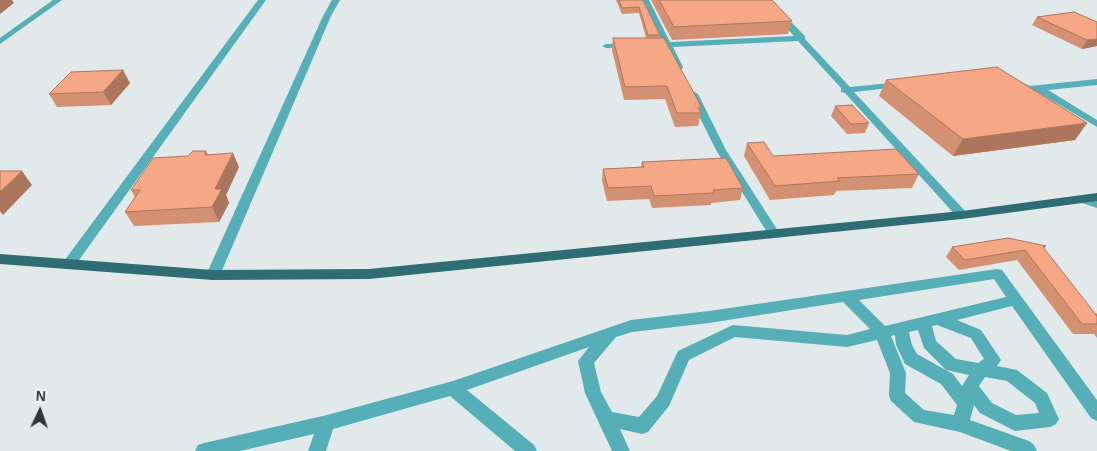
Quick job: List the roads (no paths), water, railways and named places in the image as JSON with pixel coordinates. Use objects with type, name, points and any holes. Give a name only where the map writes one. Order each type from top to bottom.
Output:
[{"type":"main road","points":[[0,259],[213,275],[369,274],[962,215],[1097,197]]},
{"type":"street","points":[[0,42],[58,0]]},
{"type":"street","points":[[70,264],[262,0]]},
{"type":"street","points":[[213,275],[323,25],[336,0]]},
{"type":"street","points":[[646,0],[721,150],[774,234]]},
{"type":"street","points":[[765,0],[802,38],[845,90],[962,215]]},
{"type":"street","points":[[606,46],[668,45],[802,38]]},
{"type":"street","points":[[1012,82],[1029,90],[1097,82]]},
{"type":"street","points":[[845,90],[907,83]]},
{"type":"street","points":[[1038,88],[1097,124]]},
{"type":"street","points":[[1083,199],[1097,204]]},
{"type":"street","points":[[213,450],[327,424],[453,388],[631,326],[997,274],[1097,413]]},
{"type":"street","points":[[846,296],[882,332],[898,373],[897,396],[920,417],[960,424],[1023,447],[1028,451]]},
{"type":"street","points":[[607,419],[642,426],[663,400],[683,356],[733,331],[847,341],[1016,300]]},
{"type":"street","points":[[931,321],[929,344],[952,365],[981,370],[1011,375],[1040,398],[1050,420],[1015,423],[986,408],[970,387],[981,370],[992,360],[976,334],[931,321]]},
{"type":"street","points":[[901,328],[904,345],[911,360],[947,379],[966,403],[960,424]]},
{"type":"street","points":[[611,333],[586,361],[593,394],[607,419],[621,451]]},
{"type":"street","points":[[453,388],[528,451]]},
{"type":"street","points":[[317,451],[327,424]]}]
